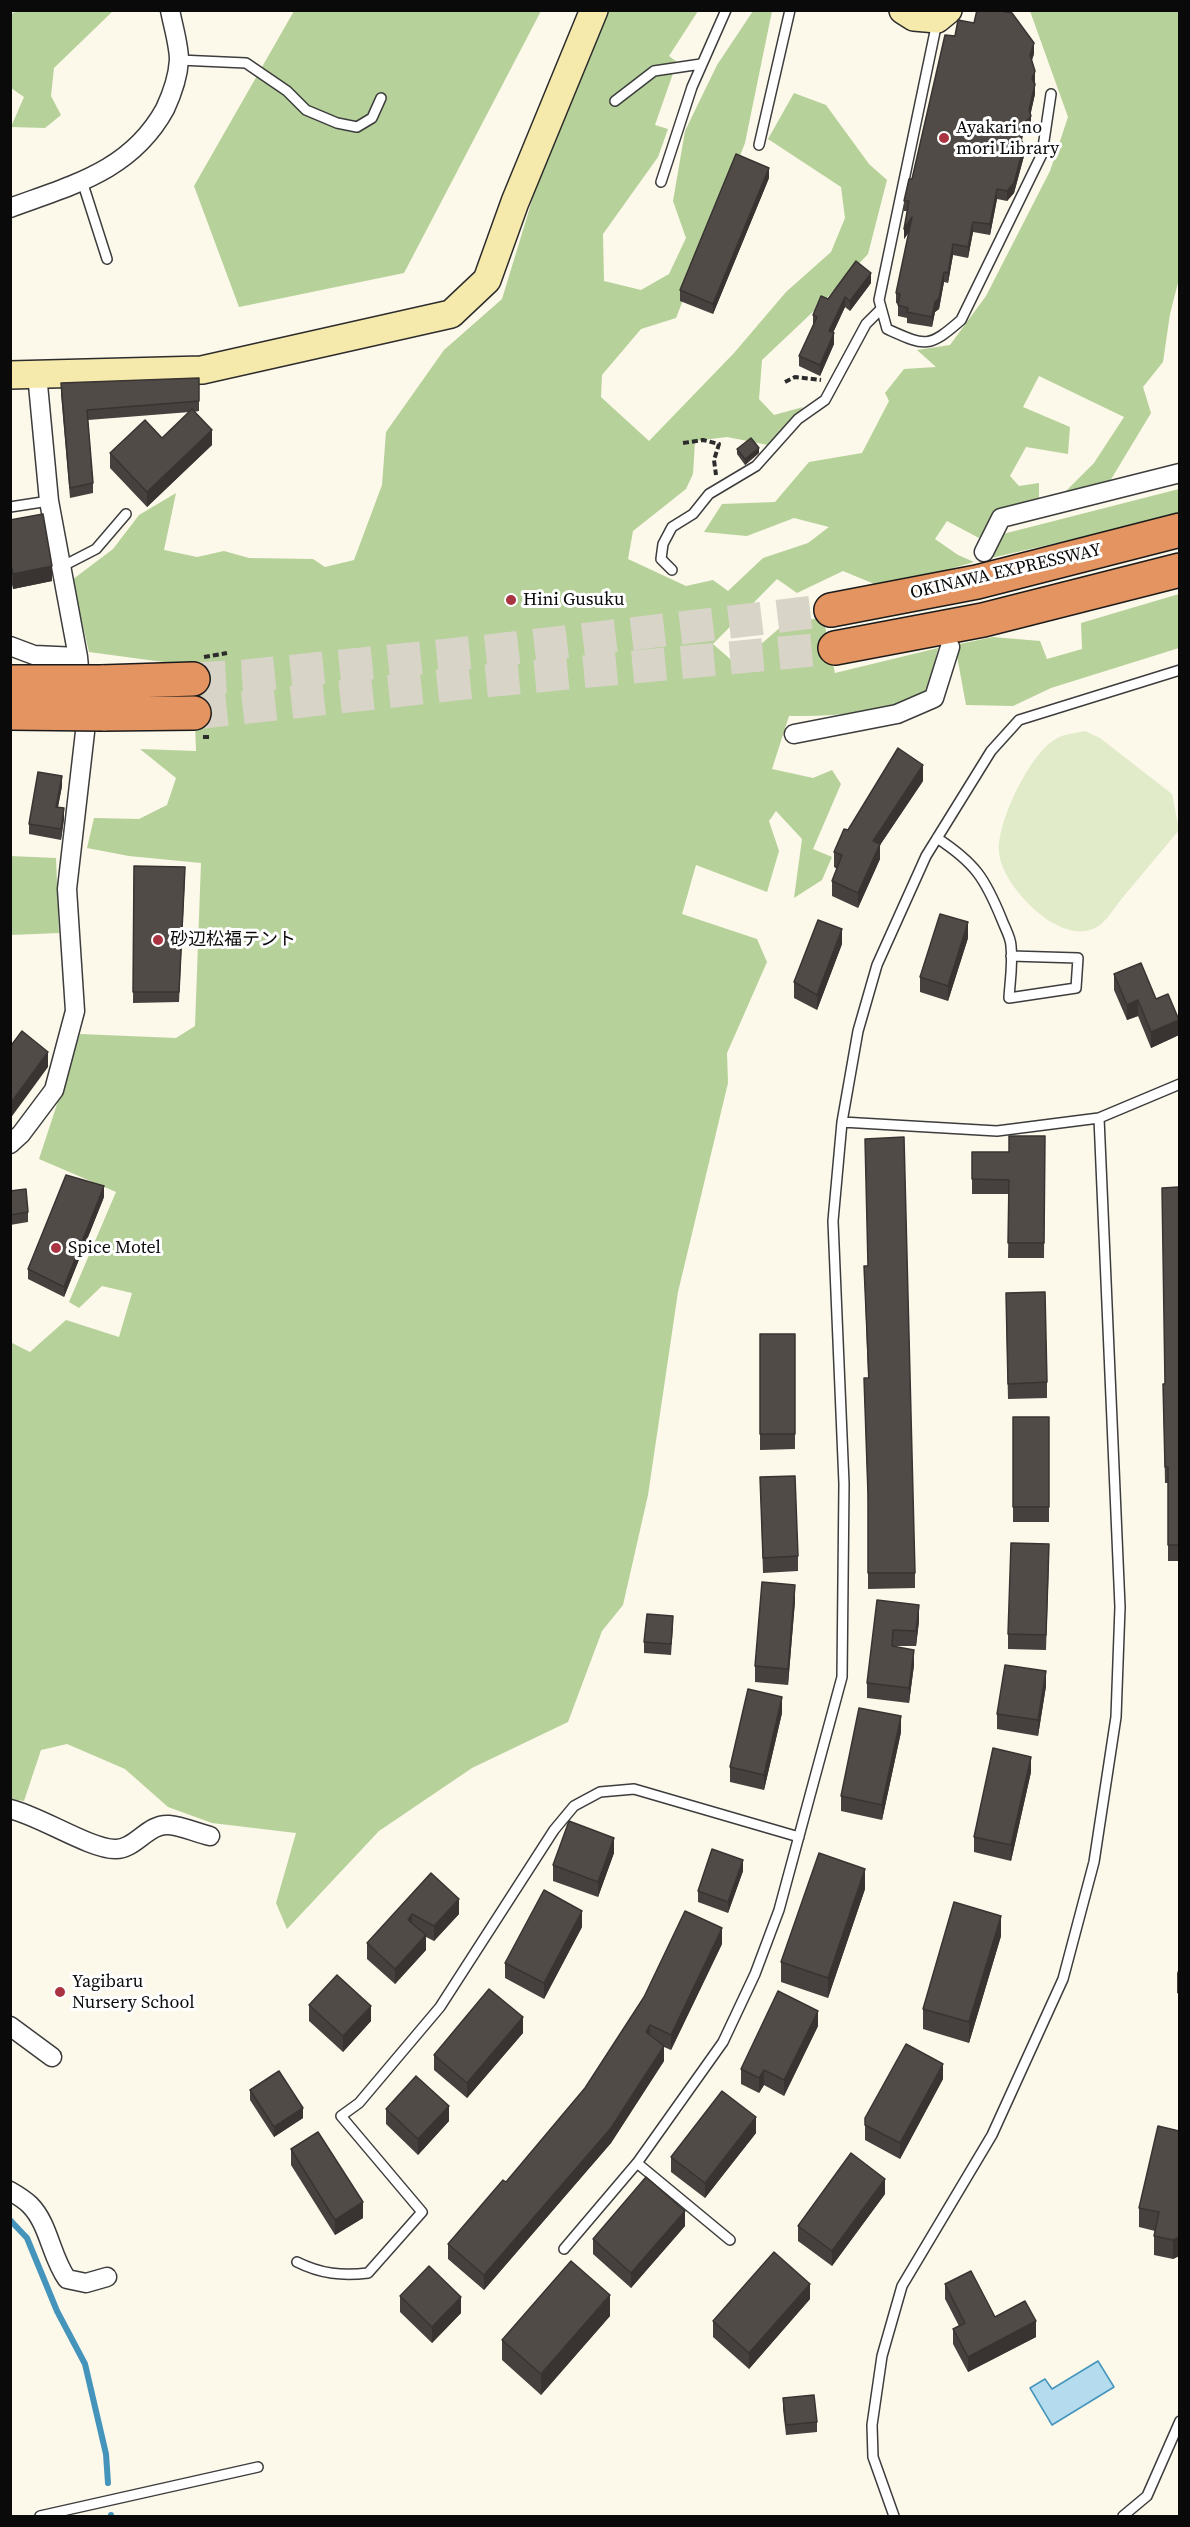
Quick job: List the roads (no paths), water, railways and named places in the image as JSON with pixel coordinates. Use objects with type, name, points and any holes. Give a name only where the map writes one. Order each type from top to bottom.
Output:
[{"type":"highway","name":"OKINAWA EXPRESSWAY","points":[[831,610],[977,582],[1179,530]]},
{"type":"highway","points":[[835,648],[983,620],[1179,570]]},
{"type":"highway","points":[[10,682],[193,679]]},
{"type":"highway","points":[[10,713],[194,713]]},
{"type":"street","points":[[10,208],[82,181],[125,158],[155,127],[173,94],[179,60],[170,10]]},
{"type":"street","points":[[10,375],[202,370],[451,314],[488,280],[515,201],[594,10]]},
{"type":"street","points":[[903,10],[914,17],[947,13]]},
{"type":"street","points":[[10,1144],[21,1134],[54,1090],[75,1011],[67,889],[85,732],[78,657],[49,501],[37,374]]},
{"type":"street","points":[[984,552],[1001,518],[1179,473]]},
{"type":"street","points":[[10,646],[34,655],[78,657]]},
{"type":"street","points":[[794,734],[897,714],[934,698],[950,647]]},
{"type":"street","points":[[10,1809],[30,1814],[98,1846],[116,1850],[132,1844],[151,1830],[168,1825],[210,1836]]},
{"type":"street","points":[[10,2026],[52,2057]]},
{"type":"street","points":[[10,2191],[31,2206],[57,2264],[67,2279],[86,2283],[107,2277]]},
{"type":"lane","points":[[661,182],[701,64],[726,10]]},
{"type":"lane","points":[[759,145],[790,10]]},
{"type":"lane","points":[[947,13],[879,300],[887,329],[919,344],[940,339],[962,320],[1042,154],[1051,94]]},
{"type":"lane","points":[[179,60],[246,63],[287,91],[306,111],[337,123],[357,127],[372,118],[381,98]]},
{"type":"lane","points":[[615,102],[654,71],[701,64]]},
{"type":"lane","points":[[82,181],[107,259]]},
{"type":"lane","points":[[672,570],[661,559],[663,544],[672,527],[693,514],[709,494],[756,466],[798,419],[825,400],[866,324],[881,309]]},
{"type":"lane","points":[[10,507],[49,501]]},
{"type":"lane","points":[[61,567],[96,549],[126,514]]},
{"type":"lane","points":[[564,2249],[637,2163],[723,2042],[755,1974],[779,1910],[842,1677],[844,1484],[833,1221],[842,1122],[858,1031],[877,965],[936,838],[991,751],[1019,720],[1179,670]]},
{"type":"lane","points":[[936,838],[964,856],[976,869],[992,895],[1011,944],[1009,998],[1076,988],[1078,958],[1011,956]]},
{"type":"lane","points":[[842,1122],[997,1131],[1099,1118],[1179,1084]]},
{"type":"lane","points":[[894,2517],[873,2457],[872,2425],[882,2355],[902,2286],[992,2135],[1063,1979],[1094,1862],[1116,1717],[1120,1607],[1099,1118]]},
{"type":"lane","points":[[297,2262],[312,2270],[341,2276],[368,2273],[422,2212],[341,2116],[359,2103],[441,2007],[554,1830],[574,1806],[600,1792],[634,1789],[799,1837]]},
{"type":"lane","points":[[637,2163],[730,2240]]},
{"type":"lane","points":[[1123,2517],[1147,2496],[1179,2421]]},
{"type":"lane","points":[[40,2517],[258,2467]]},
{"type":"water","points":[[1098,2361],[1114,2387],[1052,2425],[1030,2388],[1045,2379],[1052,2389]]},
{"type":"waterway","points":[[10,2220],[27,2238],[57,2311],[85,2364],[106,2454],[108,2483]]},
{"type":"tunnel","points":[[193,679],[246,676],[496,650],[831,610]]},
{"type":"tunnel","points":[[194,713],[485,681],[835,648]]},
{"type":"place","name":"Ayakari no mori Library","points":[[944,138]]},
{"type":"place","name":"Hini Gusuku","points":[[511,600]]},
{"type":"place","name":"砂辺松福テント","points":[[158,940]]},
{"type":"place","name":"Spice Motel","points":[[56,1248]]},
{"type":"place","name":"Yagibaru Nursery School","points":[[60,1992]]}]
